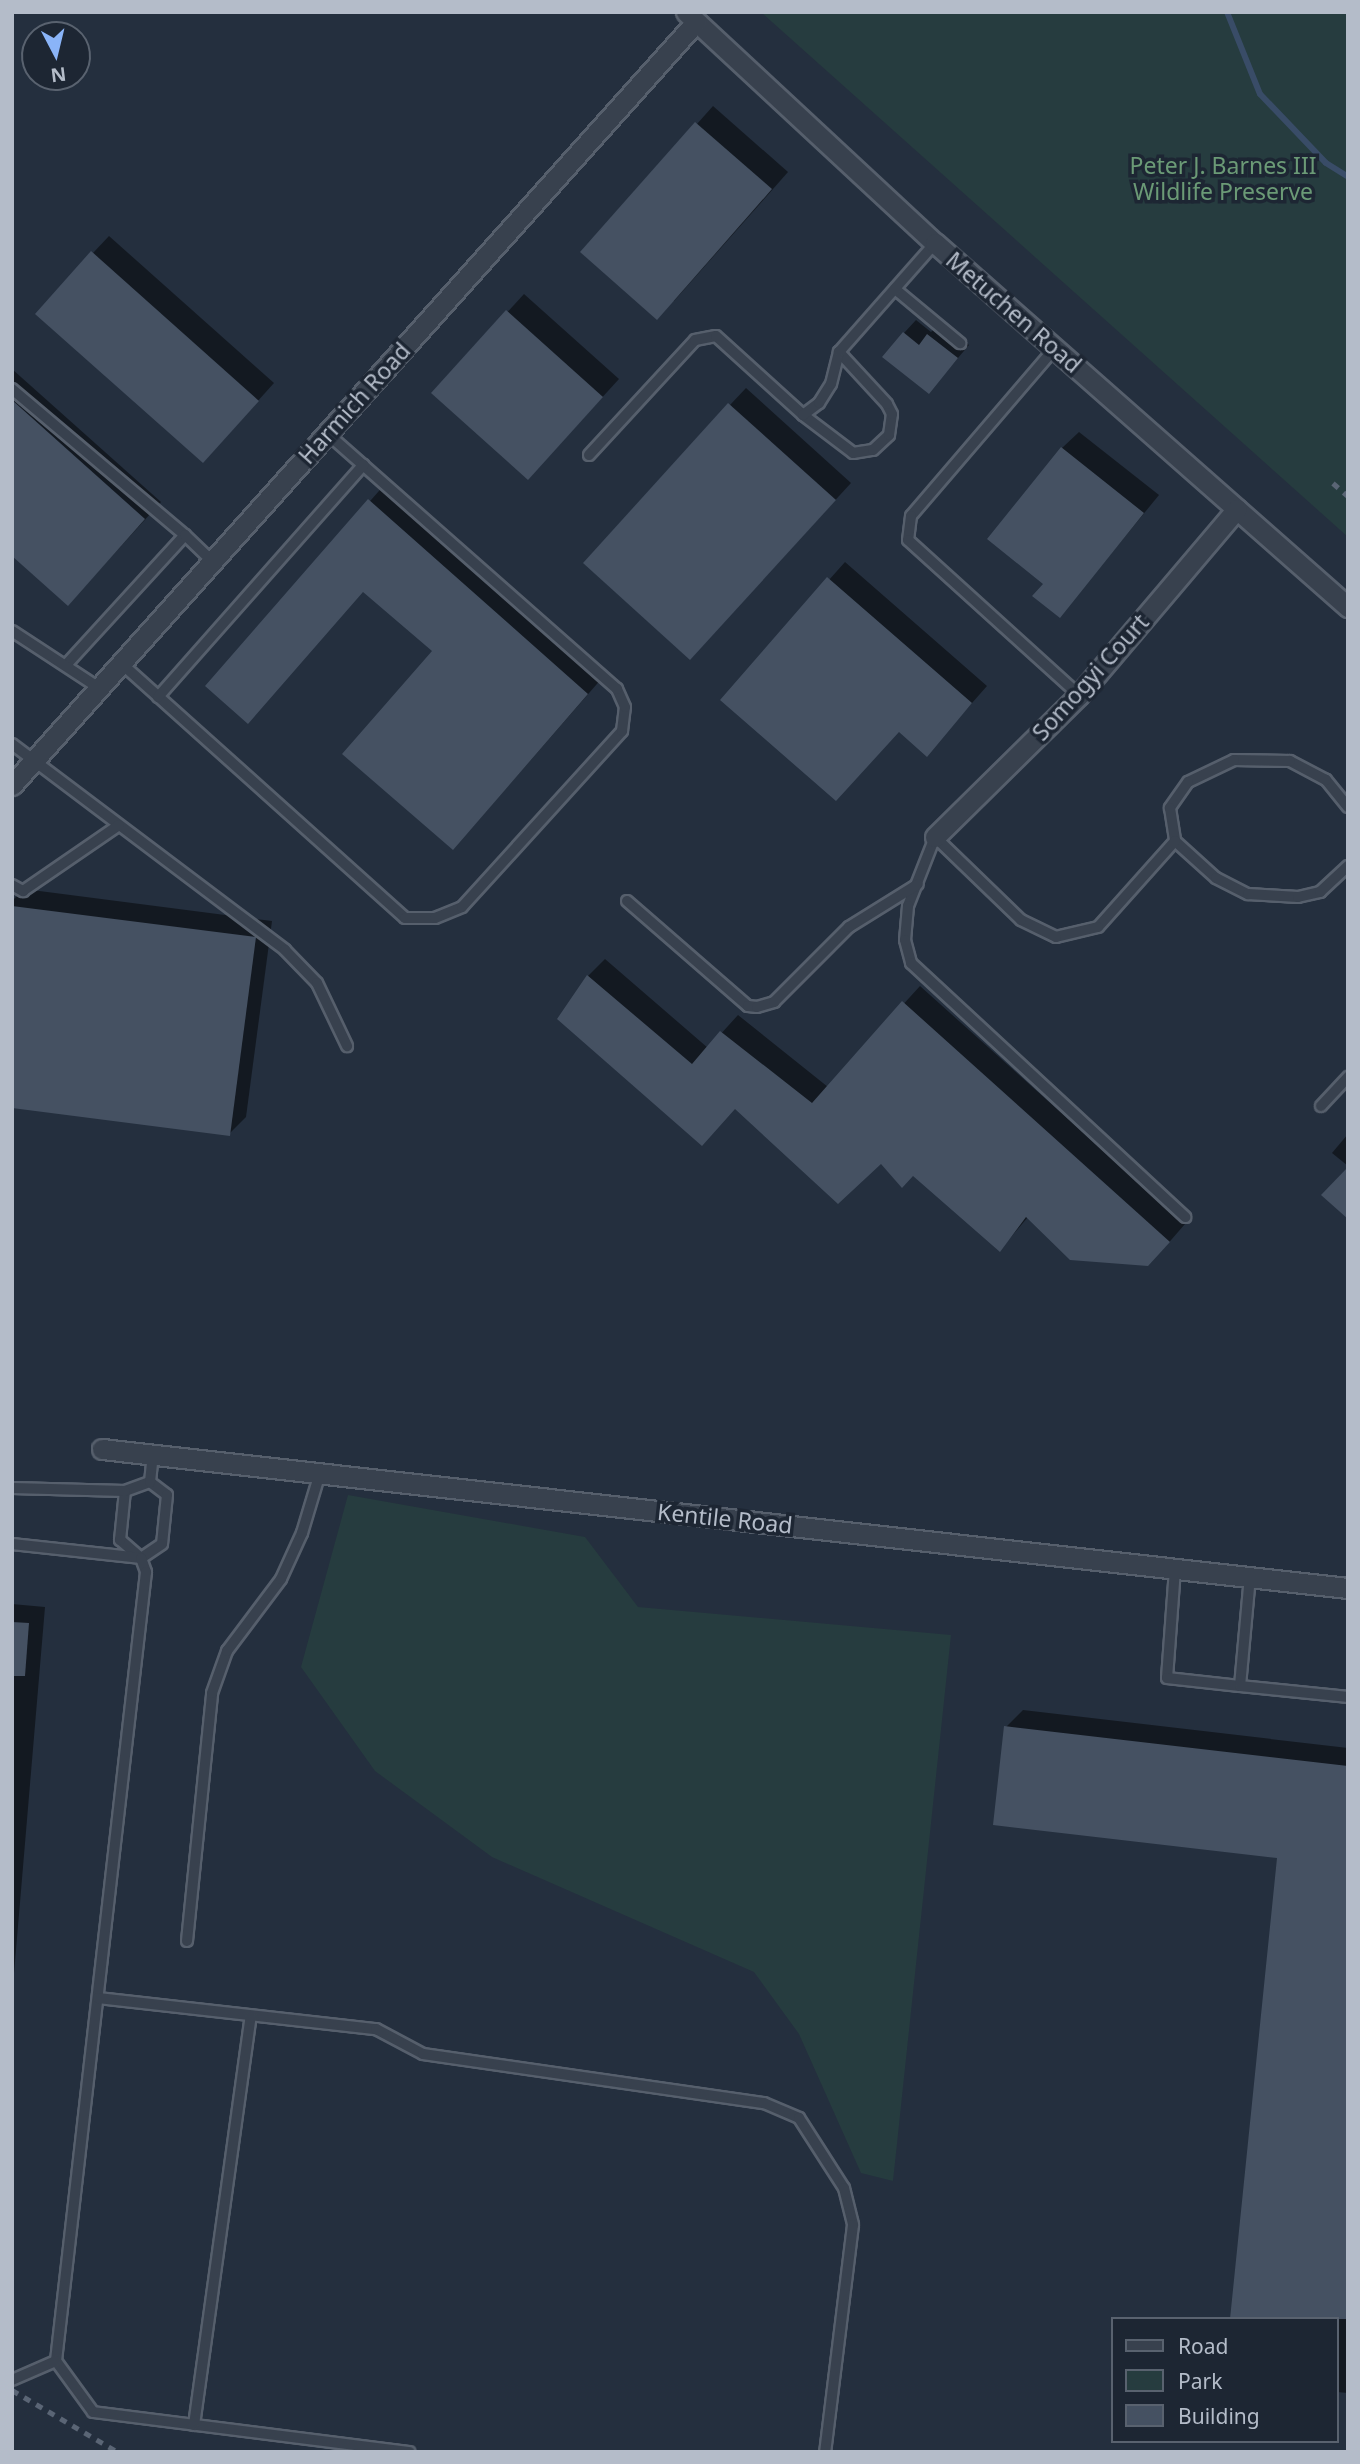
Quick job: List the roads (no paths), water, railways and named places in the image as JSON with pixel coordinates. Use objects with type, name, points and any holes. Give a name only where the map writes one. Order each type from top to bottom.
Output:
[{"type":"street","name":"Metuchen Road","points":[[695,15],[936,243],[1348,607]]},
{"type":"street","name":"Harmich Road","points":[[12,785],[695,15]]},
{"type":"street","name":"Somogyi Court","points":[[935,837],[1079,695],[1237,509]]},
{"type":"street","name":"Kentile Road","points":[[102,1448],[1348,1588]]},
{"type":"lane","points":[[803,415],[819,403],[831,384],[839,352],[936,243]]},
{"type":"lane","points":[[895,289],[960,344]]},
{"type":"lane","points":[[589,455],[695,340],[716,337],[803,415],[853,453],[873,450],[889,435],[892,414],[887,404],[839,352]]},
{"type":"lane","points":[[1055,348],[911,516],[908,540],[1079,695]]},
{"type":"lane","points":[[12,389],[185,535],[212,561]]},
{"type":"lane","points":[[122,664],[405,918],[435,918],[462,907],[622,731],[625,707],[617,689],[327,433]]},
{"type":"lane","points":[[158,697],[363,465]]},
{"type":"lane","points":[[67,664],[185,535]]},
{"type":"lane","points":[[12,631],[67,664],[99,688]]},
{"type":"lane","points":[[12,744],[285,950],[317,984],[347,1046]]},
{"type":"lane","points":[[1348,807],[1326,780],[1290,761],[1234,760],[1188,782],[1170,808],[1175,841],[1216,878],[1248,894],[1298,897],[1320,892],[1348,866]]},
{"type":"lane","points":[[12,885],[23,891],[118,825]]},
{"type":"lane","points":[[1175,841],[1098,927],[1056,937],[1021,920],[935,837],[908,906],[905,940],[911,963],[1185,1217]]},
{"type":"lane","points":[[627,901],[748,1006],[757,1007],[774,1002],[849,927],[918,883]]},
{"type":"lane","points":[[1321,1107],[1348,1077]]},
{"type":"lane","points":[[150,1482],[153,1453]]},
{"type":"lane","points":[[187,1941],[212,1693],[228,1651],[281,1579],[302,1533],[321,1472]]},
{"type":"lane","points":[[12,1488],[125,1491],[150,1482]]},
{"type":"lane","points":[[12,1544],[141,1558],[162,1544],[167,1495],[150,1482]]},
{"type":"lane","points":[[125,1491],[120,1540],[141,1558],[146,1572],[57,2361],[93,2412],[409,2452]]},
{"type":"lane","points":[[1175,1569],[1167,1678],[1348,1697]]},
{"type":"lane","points":[[1240,1686],[1250,1577]]},
{"type":"lane","points":[[98,1998],[376,2029],[423,2054],[764,2103],[799,2118],[844,2188],[853,2225],[825,2452]]},
{"type":"lane","points":[[194,2425],[251,2015]]},
{"type":"lane","points":[[12,2380],[57,2361]]},
{"type":"waterway","points":[[1227,12],[1260,94],[1326,163],[1348,177]]},
{"type":"railway","points":[[1333,483],[1348,496]]},
{"type":"railway","points":[[12,2390],[118,2452]]},
{"type":"park label","name":"Peter J. Barnes III Wildlife Preserve","points":[[1223,178]]}]
